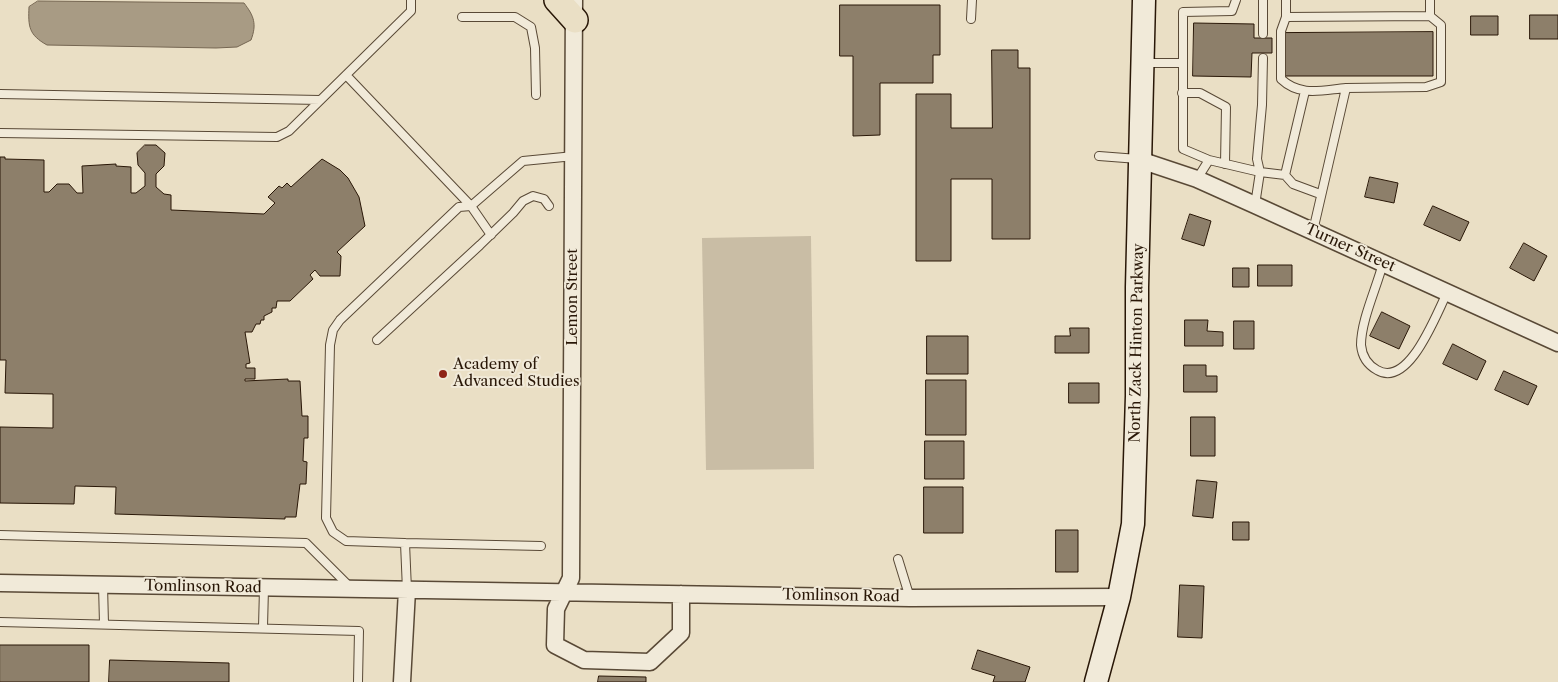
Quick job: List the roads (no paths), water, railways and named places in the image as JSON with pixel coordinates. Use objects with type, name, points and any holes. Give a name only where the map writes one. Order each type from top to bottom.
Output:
[{"type":"main road","points":[[557,0],[574,10]]},
{"type":"main road","name":"North Zack Hinton Parkway","points":[[1096,682],[1119,596],[1133,524],[1144,0]]},
{"type":"street","name":"Lemon Street","points":[[574,10],[571,578],[556,609],[555,644],[584,660],[650,662],[681,633],[681,594]]},
{"type":"street","name":"Turner Street","points":[[1140,160],[1197,180],[1255,205],[1558,343]]},
{"type":"street","name":"Tomlinson Road","points":[[0,583],[910,598],[1119,596]]},
{"type":"street","points":[[402,682],[407,590]]},
{"type":"lane","points":[[0,132],[277,137],[289,131],[411,11],[411,0]]},
{"type":"lane","points":[[971,19],[972,0]]},
{"type":"lane","points":[[1236,0],[1232,11],[1183,12],[1183,149],[1209,160],[1260,172],[1285,175],[1293,184],[1320,194]]},
{"type":"lane","points":[[1263,0],[1263,34]]},
{"type":"lane","points":[[1286,0],[1286,18],[1281,31],[1281,79],[1291,88],[1305,91],[1346,88],[1426,87],[1441,82],[1441,25],[1430,16],[1286,18]]},
{"type":"lane","points":[[1430,0],[1430,16]]},
{"type":"lane","points":[[462,17],[515,17],[531,27],[535,48],[536,95]]},
{"type":"lane","points":[[1255,205],[1260,172],[1257,159],[1263,58]]},
{"type":"lane","points":[[1144,64],[1182,63]]},
{"type":"lane","points":[[346,75],[471,206],[491,235]]},
{"type":"lane","points":[[1313,231],[1346,88]]},
{"type":"lane","points":[[1285,175],[1305,91]]},
{"type":"lane","points":[[1182,92],[1200,93],[1226,107],[1225,164]]},
{"type":"lane","points":[[0,94],[320,100]]},
{"type":"lane","points":[[541,546],[346,541],[333,532],[326,518],[329,364],[333,330],[340,320],[459,207],[471,206],[523,161],[574,156]]},
{"type":"lane","points":[[1099,156],[1140,160]]},
{"type":"lane","points":[[1197,180],[1209,160]]},
{"type":"lane","points":[[376,340],[491,235],[523,201],[533,196],[544,199],[549,206]]},
{"type":"lane","points":[[1383,263],[1371,301],[1361,346],[1367,364],[1379,372],[1392,373],[1404,367],[1413,358],[1447,293]]},
{"type":"lane","points":[[0,536],[306,543],[352,589]]},
{"type":"lane","points":[[405,543],[407,590]]},
{"type":"lane","points":[[898,559],[910,598]]},
{"type":"lane","points":[[103,585],[104,624]]},
{"type":"lane","points":[[263,627],[264,588]]},
{"type":"lane","points":[[0,622],[263,627],[359,631],[358,682]]},
{"type":"place","name":"Academy of Advanced Studies","points":[[443,374]]}]
